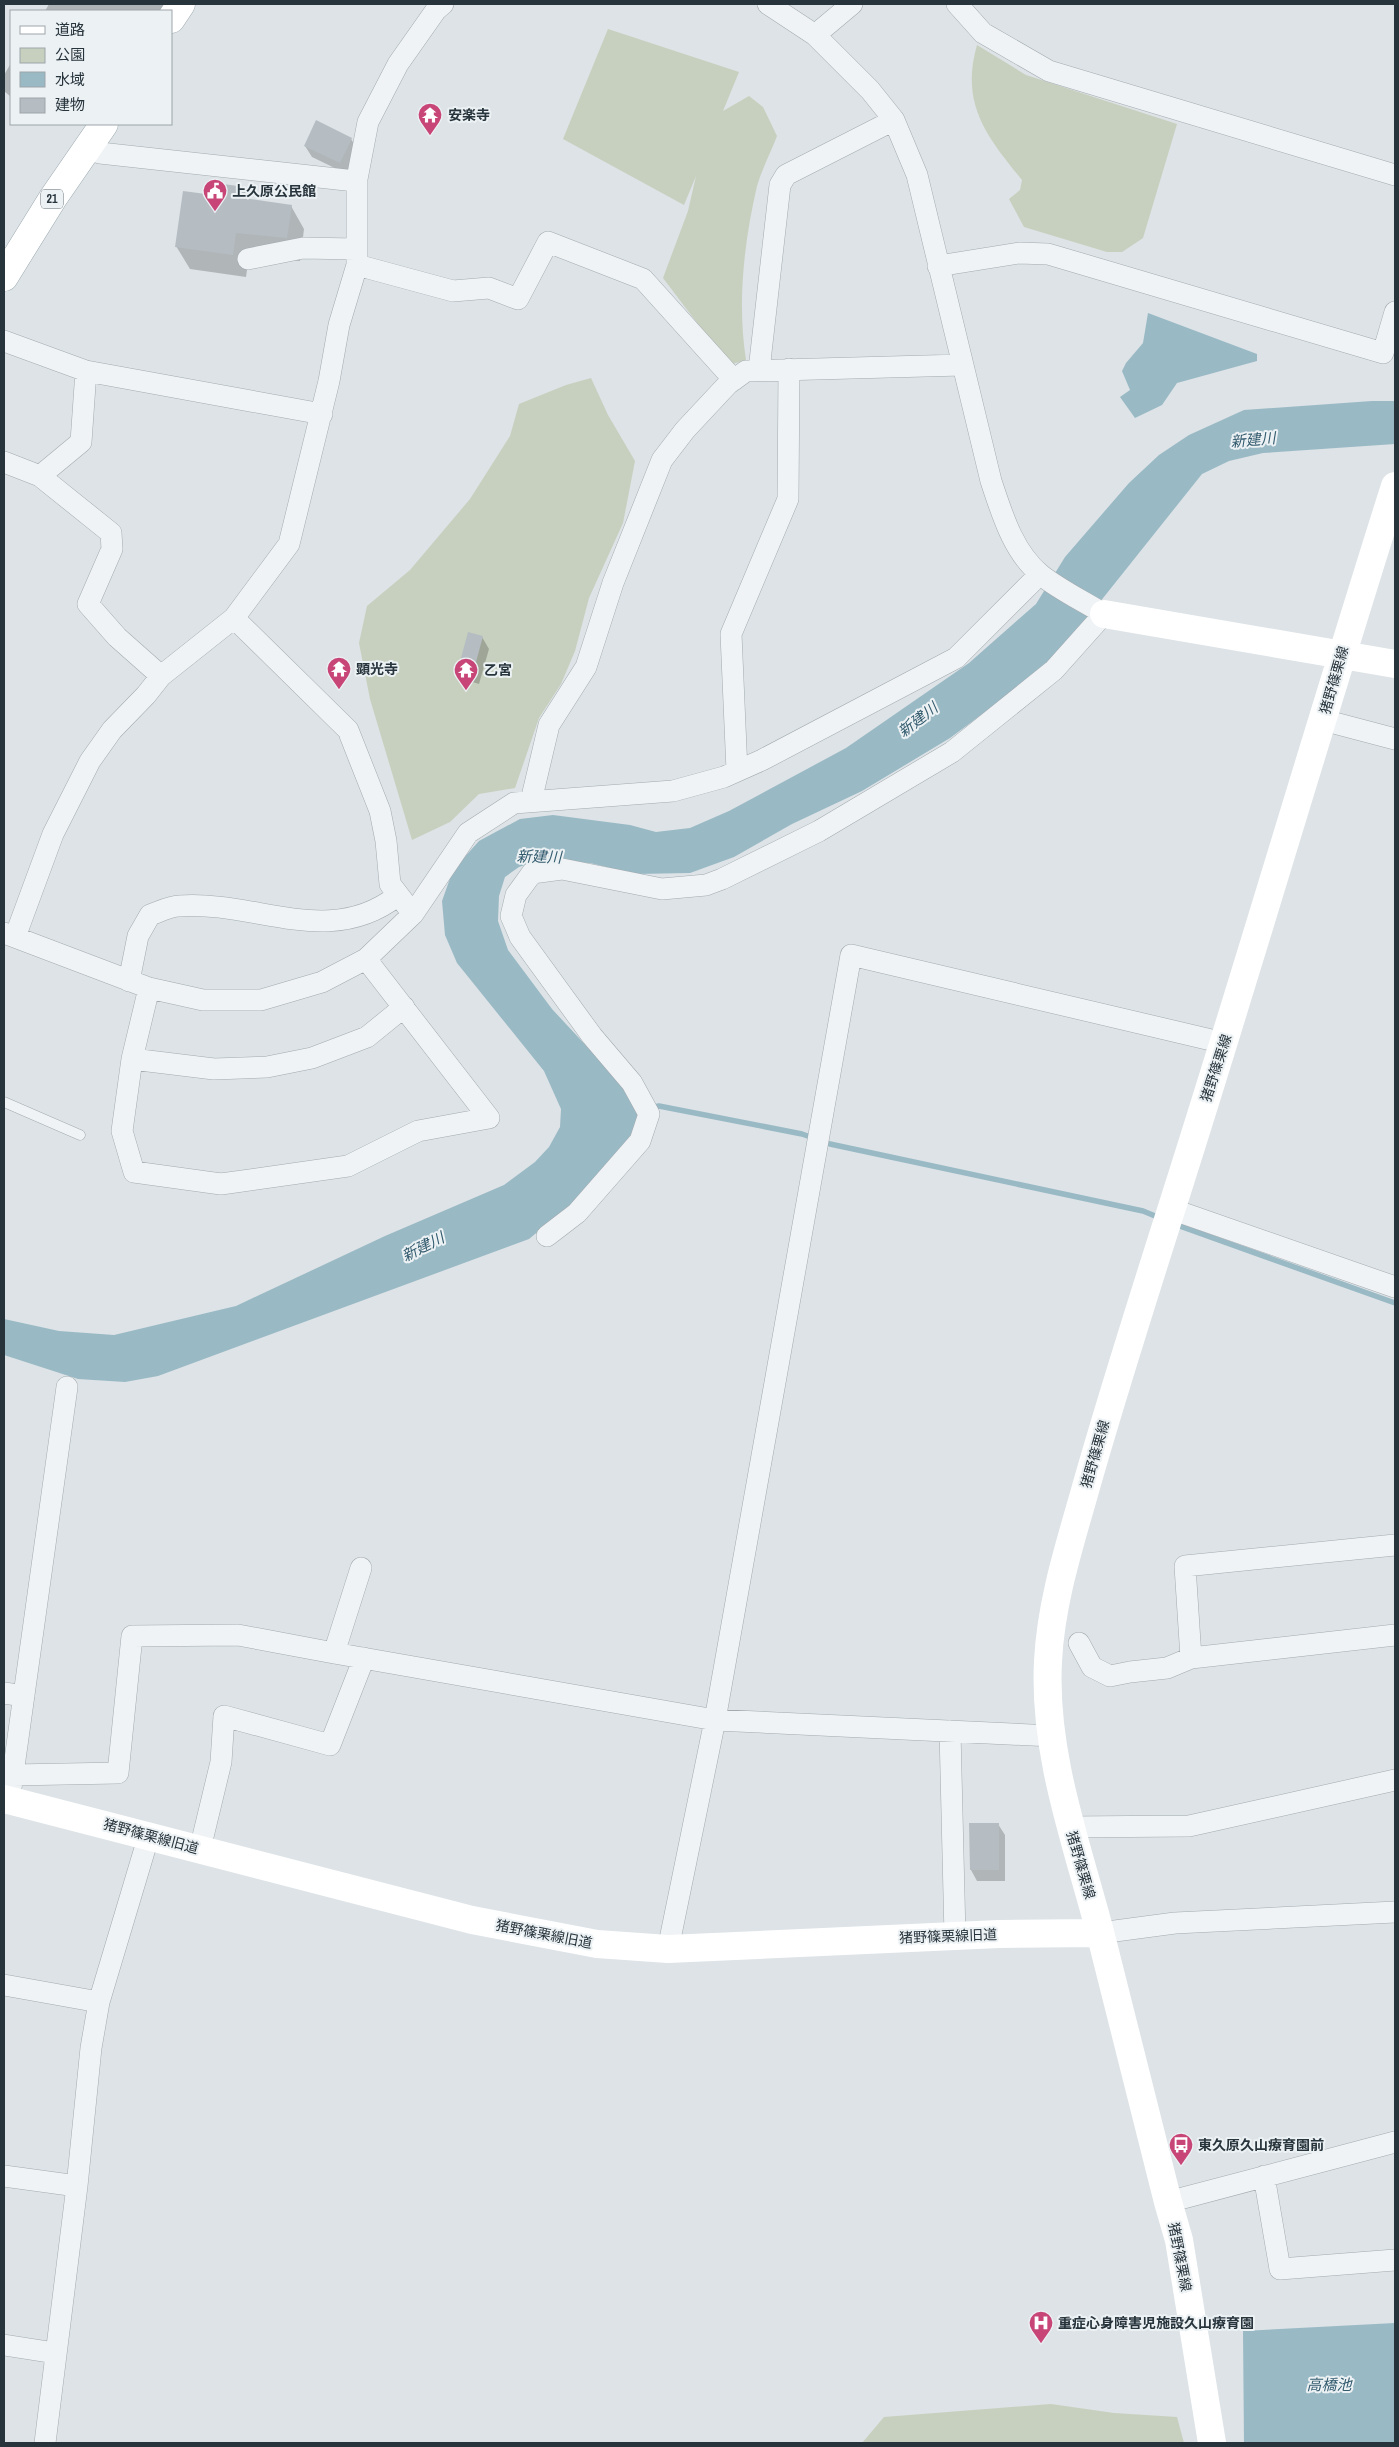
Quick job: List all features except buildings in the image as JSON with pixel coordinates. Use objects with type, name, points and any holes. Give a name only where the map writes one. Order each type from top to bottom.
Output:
[{"type":"main road","points":[[172,18],[181,4]]},
{"type":"main road","name":"21","points":[[4,277],[53,198],[103,125]]},
{"type":"main road","name":"猪野篠栗線","points":[[1212,2443],[1179,2240],[1100,1933],[1070,1827],[1052,1736],[1048,1662],[1053,1612],[1062,1569],[1114,1390],[1224,1043],[1323,720],[1341,655],[1395,486]]},
{"type":"main road","points":[[1104,614],[1395,664]]},
{"type":"main road","name":"猪野篠栗線旧道","points":[[8,1792],[149,1835],[472,1920],[597,1944],[668,1949],[955,1936],[1100,1933]]},
{"type":"street","points":[[443,4],[436,10],[398,64],[368,122],[356,178],[356,257],[339,325],[322,414],[290,544],[234,618],[160,676],[112,730],[90,761],[53,834],[9,935],[149,988],[203,1000],[262,1000],[322,982],[366,959],[413,914],[468,833],[514,803],[674,791],[737,771],[956,658],[1040,574]]},
{"type":"street","points":[[547,1236],[577,1213],[640,1141],[649,1114],[632,1083],[592,1036],[520,937],[511,916],[516,895],[532,873],[562,868],[662,889],[706,885],[722,879],[819,831],[952,752],[1054,670],[1104,614],[1040,574],[1018,547],[1003,519],[991,481],[916,175],[894,120],[870,90],[815,34],[768,4]]},
{"type":"street","points":[[815,34],[852,4]]},
{"type":"street","points":[[957,4],[983,33],[1049,71],[1395,176]]},
{"type":"street","points":[[759,370],[780,185],[786,175],[894,120]]},
{"type":"street","points":[[88,148],[100,153],[346,180],[356,178]]},
{"type":"street","points":[[248,259],[303,248],[356,257],[454,291],[489,288],[518,299],[548,242],[643,279],[734,380]]},
{"type":"street","points":[[938,266],[1019,253],[1048,254],[1383,353],[1395,312]]},
{"type":"street","points":[[4,341],[86,371],[322,414]]},
{"type":"street","points":[[531,801],[548,724],[586,667],[613,583],[662,460],[685,430],[734,380],[746,371],[759,370],[962,365]]},
{"type":"street","points":[[737,771],[731,634],[788,499],[789,370]]},
{"type":"street","points":[[40,476],[81,442],[86,371]]},
{"type":"street","points":[[4,462],[40,476],[111,533],[112,549],[88,604],[117,637],[160,676]]},
{"type":"street","points":[[234,618],[348,730],[380,811],[386,841],[390,884],[397,896],[413,914]]},
{"type":"street","points":[[1323,720],[1395,739]]},
{"type":"street","points":[[129,981],[138,936],[150,914],[177,906],[212,906],[272,917],[322,922],[355,918],[384,906],[397,896]]},
{"type":"street","points":[[668,1949],[715,1720],[850,955],[1224,1043]]},
{"type":"street","points":[[149,988],[132,1059],[122,1131],[134,1172],[221,1184],[348,1166],[418,1131],[489,1118],[366,959]]},
{"type":"street","points":[[132,1059],[214,1069],[267,1068],[312,1058],[367,1037],[404,1008]]},
{"type":"street","points":[[1171,1209],[1395,1287]]},
{"type":"street","points":[[67,1387],[14,1695],[8,1792],[118,1773],[132,1636],[238,1634],[334,1653],[715,1720],[1052,1736]]},
{"type":"street","points":[[1191,1658],[1185,1566],[1395,1545]]},
{"type":"street","points":[[334,1653],[361,1568]]},
{"type":"street","points":[[1079,1642],[1092,1667],[1110,1676],[1167,1668],[1191,1658],[1395,1635]]},
{"type":"street","points":[[200,1849],[221,1762],[224,1716],[330,1745],[364,1658]]},
{"type":"street","points":[[950,1731],[955,1936]]},
{"type":"street","points":[[1070,1827],[1189,1826],[1395,1780]]},
{"type":"street","points":[[45,2443],[77,2186],[91,2048],[99,2002],[149,1835]]},
{"type":"street","points":[[1100,1933],[1175,1924],[1395,1912]]},
{"type":"street","points":[[4,1985],[99,2002]]},
{"type":"street","points":[[1168,2202],[1395,2142]]},
{"type":"street","points":[[4,2176],[77,2186]]},
{"type":"street","points":[[1264,2176],[1280,2269],[1395,2260]]},
{"type":"street","points":[[4,2345],[55,2353]]},
{"type":"lane","points":[[4,1102],[80,1134]]},
{"type":"green space","points":[[608,29],[739,72],[723,111],[749,96],[763,107],[777,136],[757,186],[745,251],[742,317],[746,360],[729,365],[663,278],[688,211],[696,176],[684,205],[563,139]]},
{"type":"green space","points":[[977,45],[1026,75],[1177,124],[1143,238],[1122,252],[1107,252],[1024,227],[1009,199],[1020,190],[1022,180],[988,134],[975,102],[972,85]]},
{"type":"green space","points":[[591,378],[608,415],[635,461],[623,523],[589,598],[575,651],[561,684],[539,718],[515,788],[479,794],[450,822],[412,840],[370,699],[359,643],[367,606],[410,570],[470,499],[510,436],[519,404],[566,385]]},
{"type":"green space","points":[[1051,2404],[1114,2413],[1177,2417],[1184,2443],[862,2443],[884,2417]]},
{"type":"water","points":[[1148,313],[1257,354],[1257,361],[1177,383],[1162,405],[1135,418],[1120,397],[1130,390],[1122,371],[1126,363],[1143,343]]},
{"type":"water","name":"新建川","points":[[1395,401],[1395,444],[1263,453],[1229,461],[1202,474],[1064,647],[1016,689],[950,738],[862,791],[792,824],[734,857],[690,873],[635,874],[590,863],[537,861],[519,867],[505,877],[499,896],[498,921],[508,950],[552,1009],[632,1095],[639,1113],[632,1134],[576,1200],[529,1239],[158,1376],[125,1382],[78,1379],[4,1355],[4,1319],[59,1331],[114,1335],[236,1306],[385,1236],[504,1185],[535,1162],[549,1147],[560,1127],[561,1109],[544,1071],[457,963],[445,935],[442,901],[453,870],[479,841],[520,819],[553,815],[630,825],[656,832],[690,828],[729,811],[846,748],[969,663],[1036,604],[1065,557],[1129,483],[1159,455],[1189,435],[1244,410]]},
{"type":"water","name":"高橋池","points":[[1395,2323],[1395,2443],[1244,2443],[1243,2331]]},
{"type":"waterway","points":[[650,1108],[659,1106],[802,1134],[830,1144],[1143,1211],[1160,1218]]},
{"type":"waterway","points":[[1174,1224],[1395,1303]]},
{"type":"place","name":"安楽寺","points":[[430,136]]},
{"type":"place","name":"上久原公民館","points":[[215,212]]},
{"type":"place","name":"顕光寺","points":[[339,690]]},
{"type":"place","name":"乙宮","points":[[466,691]]},
{"type":"place","name":"東久原久山療育園前","points":[[1181,2166]]},
{"type":"place","name":"重症心身障害児施設久山療育園","points":[[1041,2344]]}]
